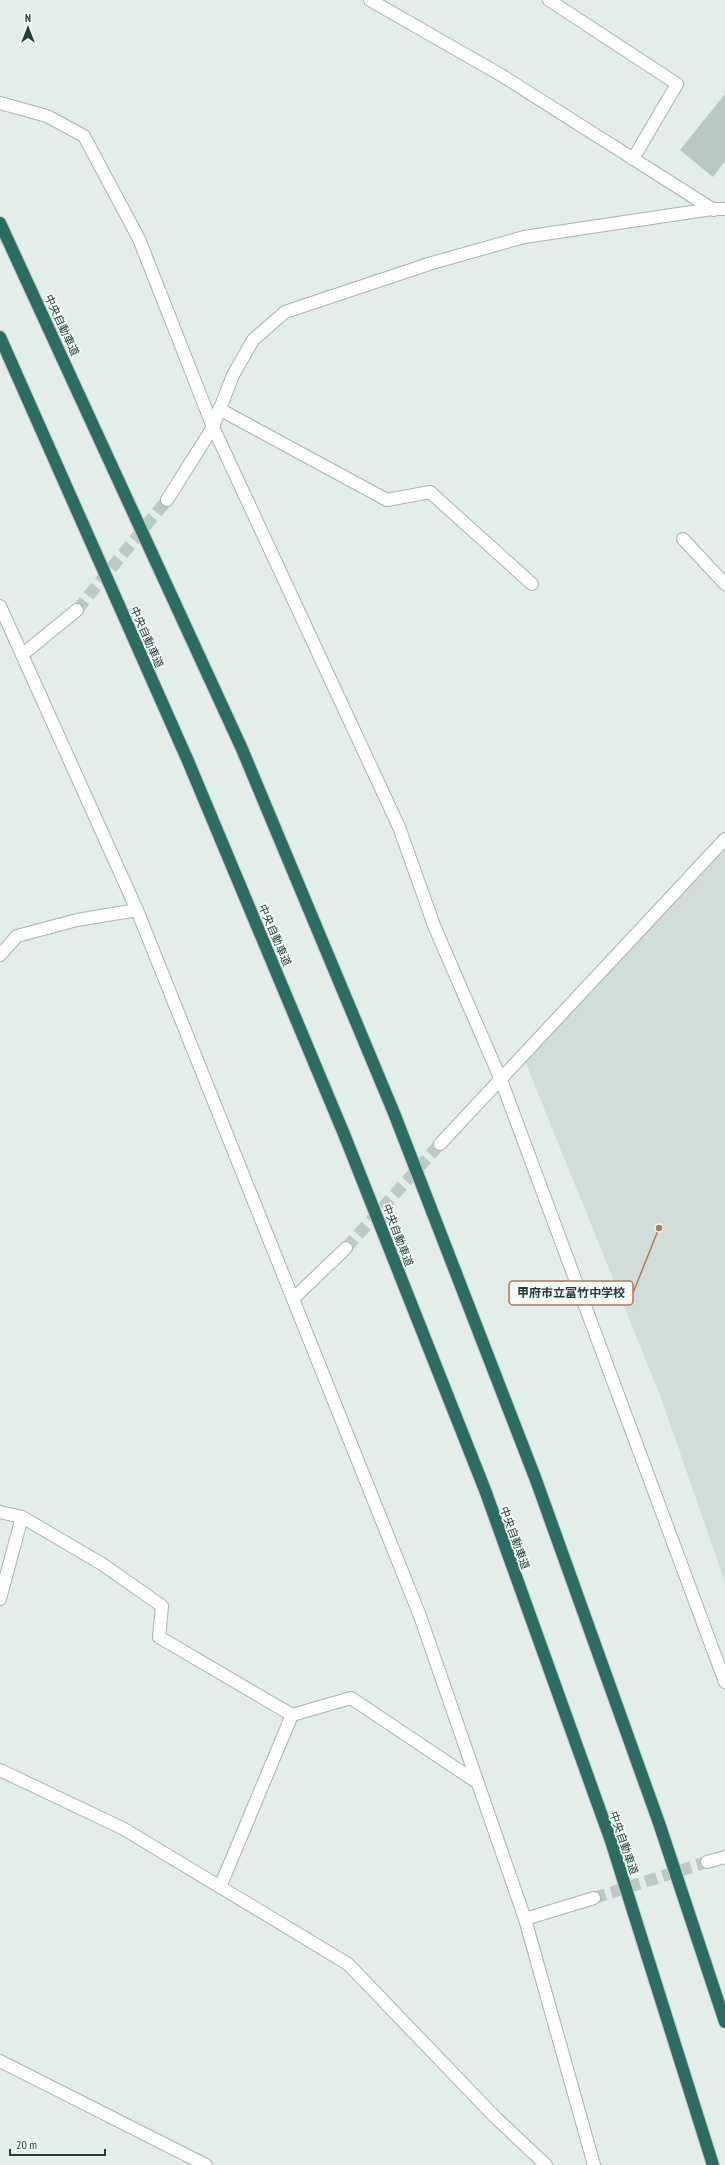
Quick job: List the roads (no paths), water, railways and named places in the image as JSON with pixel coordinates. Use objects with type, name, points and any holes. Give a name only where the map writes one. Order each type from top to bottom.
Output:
[{"type":"highway","name":"中央自動車道","points":[[0,223],[242,749],[394,1113],[536,1480],[657,1816],[725,2022]]},
{"type":"highway","name":"中央自動車道","points":[[0,337],[194,776],[344,1134],[479,1476],[611,1841],[713,2165]]},
{"type":"street","points":[[370,0],[501,76],[725,217]]},
{"type":"street","points":[[549,0],[678,84],[633,158]]},
{"type":"street","points":[[0,103],[47,116],[84,136],[139,240],[212,427],[399,827],[435,928],[501,1080],[725,1682]]},
{"type":"street","points":[[167,500],[212,427],[233,375],[253,340],[285,312],[432,263],[524,237],[712,209],[725,209]]},
{"type":"street","points":[[220,409],[386,500],[430,492],[532,584]]},
{"type":"street","points":[[683,539],[725,584]]},
{"type":"street","points":[[0,606],[23,654],[137,910],[420,1616],[525,1919],[594,2165]]},
{"type":"street","points":[[23,654],[77,610]]},
{"type":"street","points":[[440,1144],[725,839]]},
{"type":"street","points":[[0,955],[17,936],[77,920],[137,910]]},
{"type":"street","points":[[293,1299],[346,1248]]},
{"type":"street","points":[[0,1512],[22,1517],[102,1564],[162,1606],[159,1637],[292,1715],[351,1698],[478,1783]]},
{"type":"street","points":[[0,1599],[22,1517]]},
{"type":"street","points":[[220,1887],[292,1715]]},
{"type":"street","points":[[0,1770],[124,1829],[348,1964],[495,2117],[546,2165]]},
{"type":"street","points":[[707,1862],[725,1857]]},
{"type":"street","points":[[525,1919],[594,1898]]},
{"type":"street","points":[[0,2061],[206,2165]]},
{"type":"tunnel","points":[[77,610],[167,500]]},
{"type":"tunnel","points":[[346,1248],[440,1144]]},
{"type":"tunnel","points":[[594,1898],[707,1862]]},
{"type":"place","name":"甲府市立富竹中学校","points":[[659,1228]]}]
